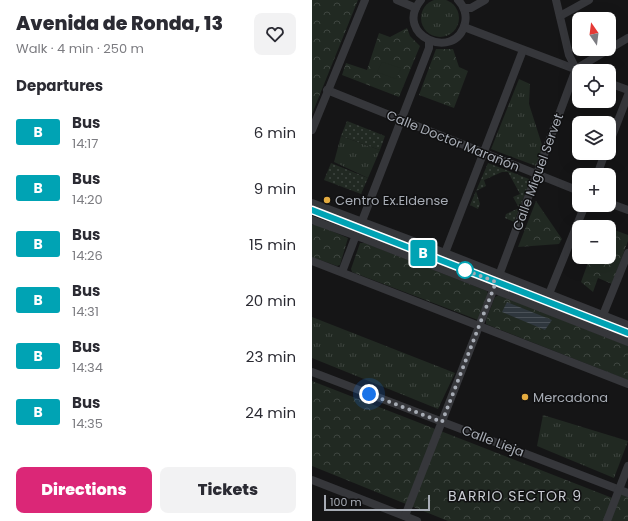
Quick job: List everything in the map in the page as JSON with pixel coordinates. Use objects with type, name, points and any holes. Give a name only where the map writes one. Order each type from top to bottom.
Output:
[{"type":"street","points":[[312,130],[327,90],[365,0]]},
{"type":"street","points":[[397,0],[416,8]]},
{"type":"street","points":[[421,0],[416,8],[414,20],[416,27],[423,37],[429,41],[439,43],[449,41],[458,36],[464,27],[466,18],[464,8],[458,0]]},
{"type":"street","points":[[464,8],[470,8],[484,0]]},
{"type":"street","points":[[556,0],[569,55],[574,64]]},
{"type":"street","points":[[560,16],[589,0]]},
{"type":"street","points":[[464,27],[572,68]]},
{"type":"street","points":[[616,45],[628,38]]},
{"type":"street","points":[[362,222],[429,48],[429,41]]},
{"type":"street","points":[[445,253],[523,50]]},
{"type":"street","points":[[587,64],[599,56]]},
{"type":"street","name":"Calle Miguel Servet","points":[[405,516],[572,85]]},
{"type":"street","points":[[616,85],[628,90]]},
{"type":"street","name":"Calle Doctor Marañón","points":[[327,90],[572,188]]},
{"type":"street","points":[[616,126],[628,95]]},
{"type":"street","points":[[312,203],[445,253],[496,282],[628,342]]},
{"type":"street","points":[[616,206],[628,210]]},
{"type":"street","points":[[312,210],[628,333]]},
{"type":"street","points":[[549,294],[582,212]]},
{"type":"street","points":[[312,220],[496,282],[549,294],[628,325]]},
{"type":"street","points":[[342,272],[356,236]]},
{"type":"street","points":[[603,316],[628,253]]},
{"type":"street","points":[[312,261],[628,384]]},
{"type":"street","name":"Calle Lieja","points":[[312,372],[628,493]]},
{"type":"street","points":[[607,521],[628,466]]},
{"type":"street","points":[[312,480],[417,521]]},
{"type":"green space","points":[[436,-1],[444,-1],[451,2],[456,7],[459,18],[456,29],[451,34],[444,37],[436,37],[429,34],[424,29],[421,22],[421,14],[424,7],[429,2]]},
{"type":"green space","points":[[312,0],[358,0],[312,114]]},
{"type":"green space","points":[[407,28],[410,36],[420,46],[399,97],[342,75],[346,63],[367,70],[379,33],[390,37]]},
{"type":"green space","points":[[436,49],[453,49],[459,67],[468,71],[454,108],[419,95]]},
{"type":"green space","points":[[382,62],[401,68],[396,79],[377,72]]},
{"type":"green space","points":[[519,79],[530,84],[529,104],[543,148],[536,166],[491,149]]},
{"type":"green space","points":[[347,121],[385,136],[380,150],[341,136]]},
{"type":"green space","points":[[341,136],[380,150],[368,178],[334,162]]},
{"type":"green space","points":[[331,163],[368,178],[361,194],[324,180]]},
{"type":"green space","points":[[488,163],[529,179],[530,181],[514,222],[505,218],[506,214],[519,208],[513,197],[520,194],[508,172],[502,172],[484,180],[486,186],[476,191]]},
{"type":"green space","points":[[476,191],[480,204],[478,209],[470,205]]},
{"type":"green space","points":[[536,201],[562,239],[559,244],[518,247]]},
{"type":"green space","points":[[312,225],[317,225],[348,238],[340,265],[337,266],[312,257]]},
{"type":"green space","points":[[616,231],[628,235],[628,241],[612,284],[598,278],[593,292],[581,282],[587,264],[616,264]]},
{"type":"green space","points":[[360,243],[365,243],[487,291],[488,294],[478,320],[352,272],[351,269]]},
{"type":"green space","points":[[499,295],[628,346],[628,380],[486,324],[486,320],[495,297]]},
{"type":"green space","points":[[312,317],[455,373],[438,409],[312,358]]},
{"type":"green space","points":[[312,381],[615,499],[619,489],[628,493],[628,521],[448,521],[312,466]]},
{"type":"green space","points":[[543,415],[628,441],[614,478],[537,446]]},
{"type":"shaded area","points":[[507,302],[552,320],[545,330],[502,312]]},
{"type":"bus line","name":"B","points":[[312,210],[628,333]]},
{"type":"place","name":"Centro Ex.Eldense","points":[[327,200]]},
{"type":"place","name":"Mercadona","points":[[525,397]]},
{"type":"district","name":"BARRIO SECTOR 9","points":[[515,496]]},
{"type":"route","points":[[369,394],[442,422],[496,282],[464,269],[465,270]]}]
